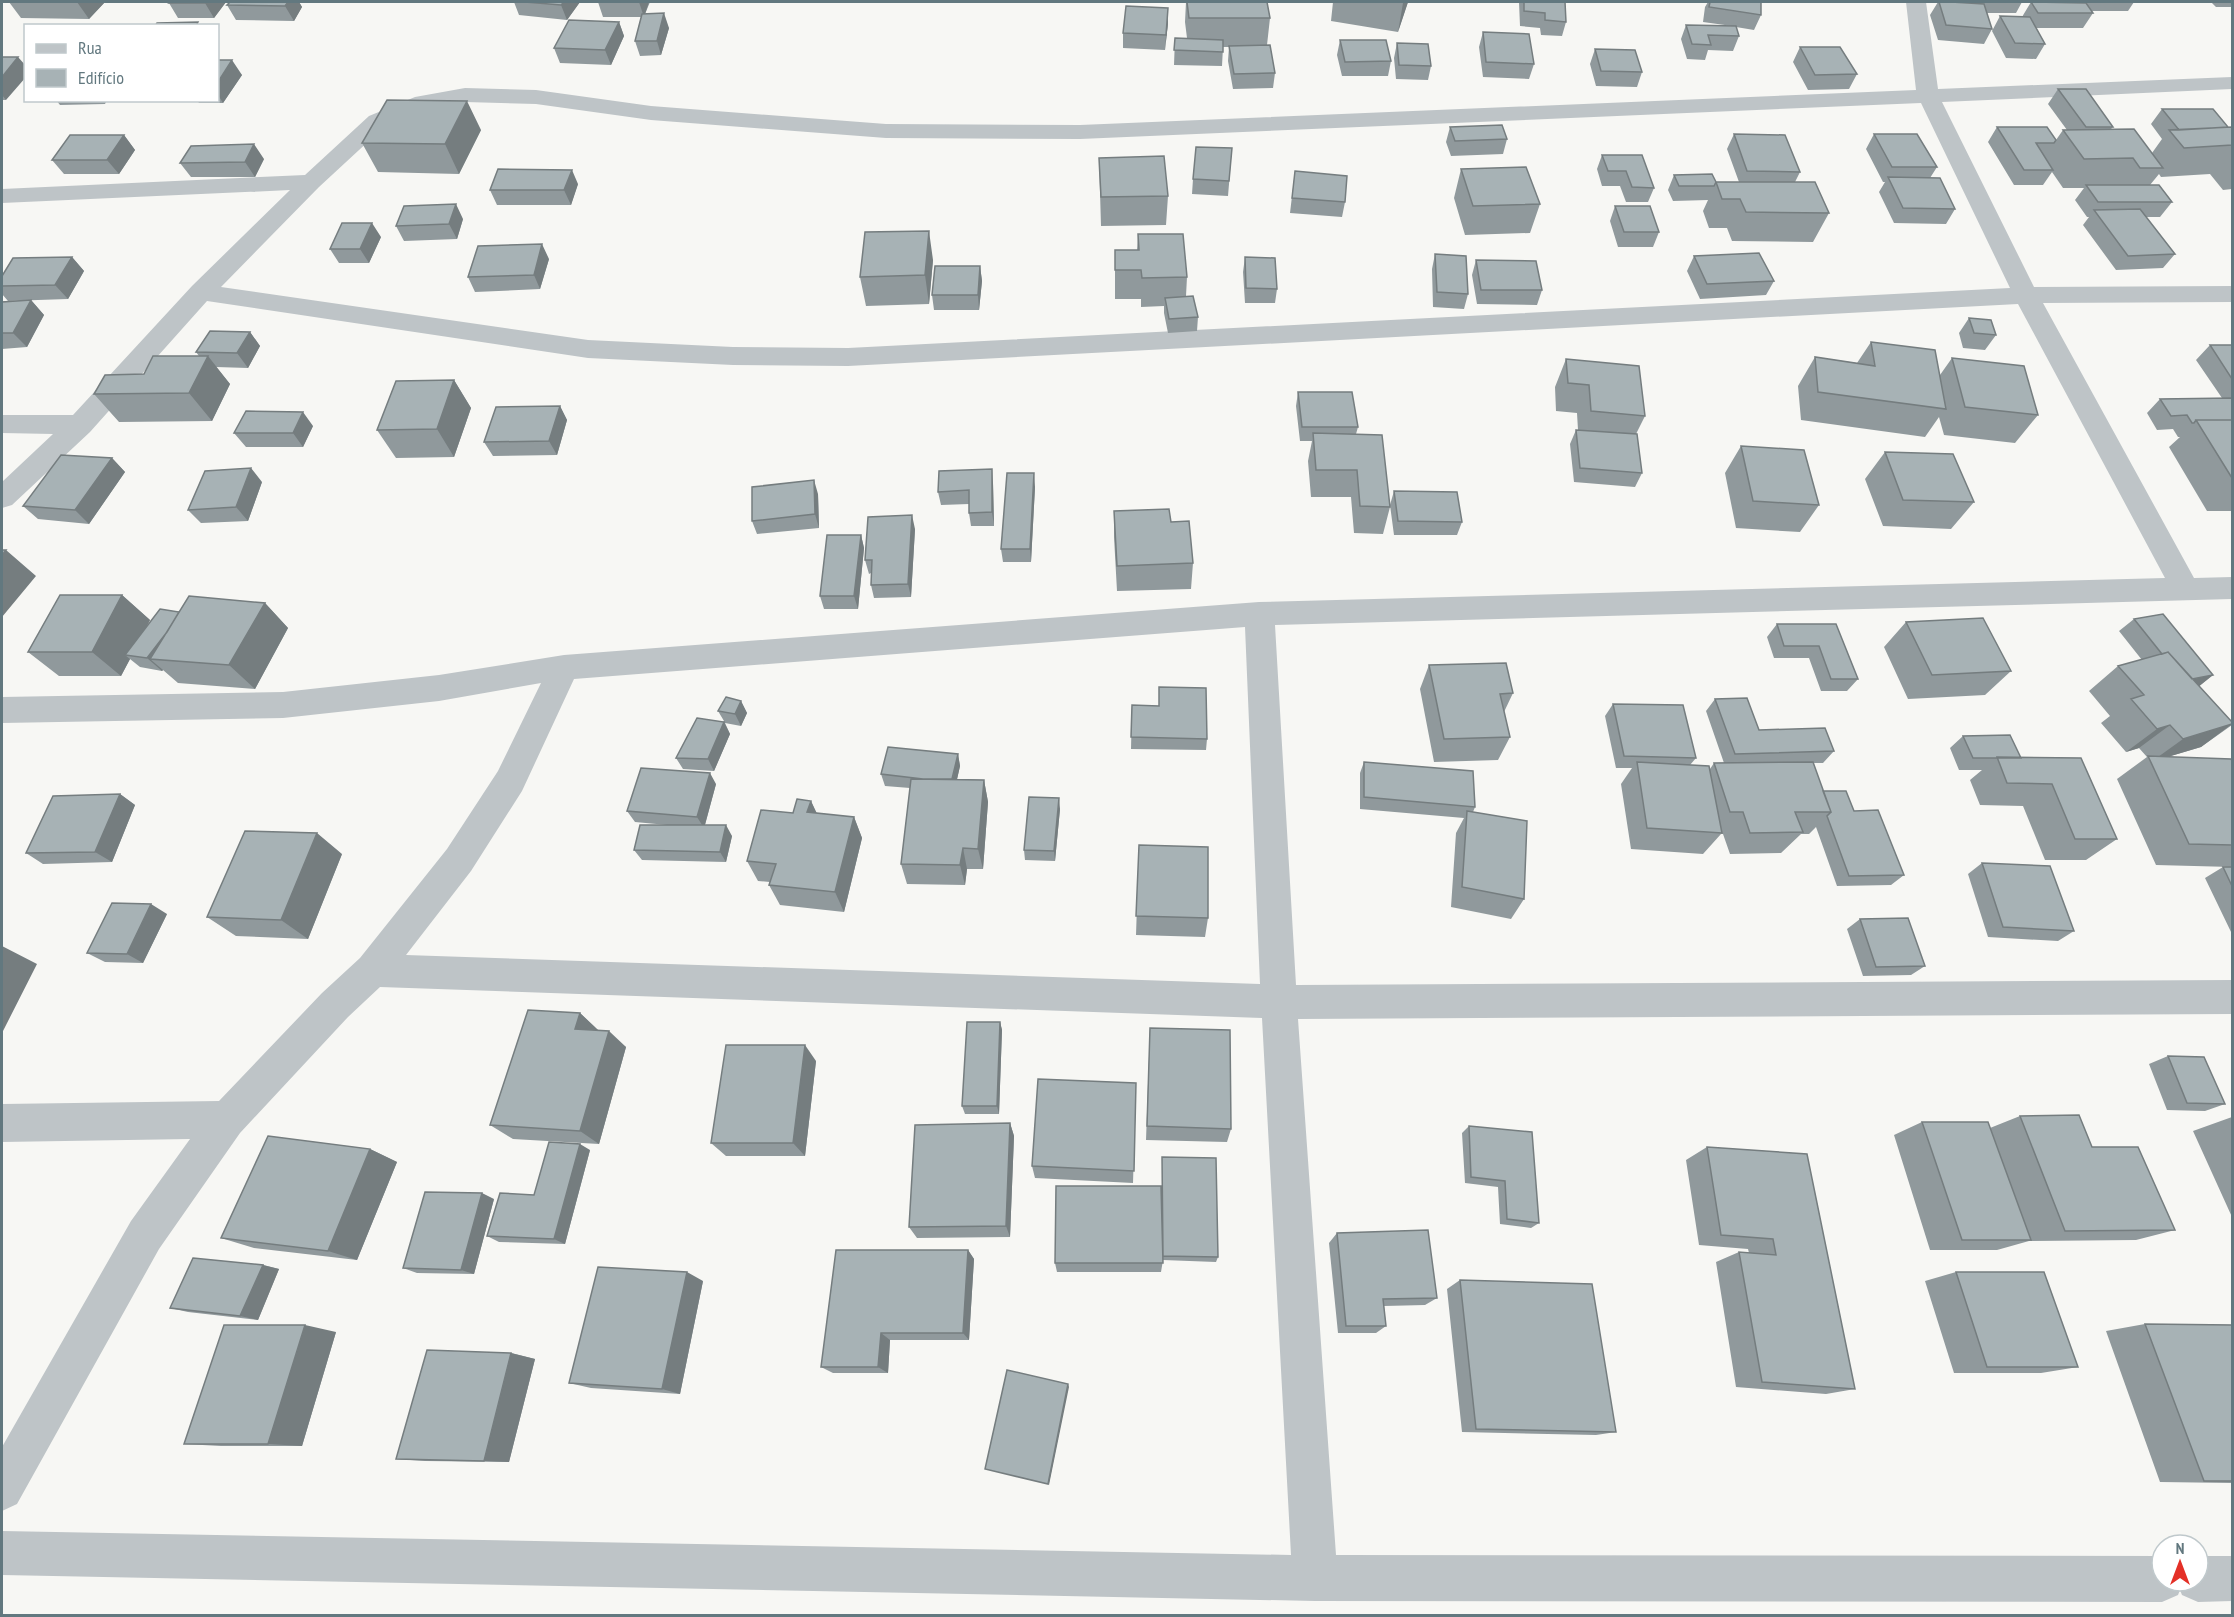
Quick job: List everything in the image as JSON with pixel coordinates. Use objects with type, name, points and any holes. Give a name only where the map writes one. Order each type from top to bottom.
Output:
[{"type":"street","points":[[1916,2],[1928,95],[2026,295],[2186,590]]},
{"type":"street","points":[[2,498],[80,425],[201,292],[311,182],[377,121],[423,102],[465,94],[536,97],[651,113],[886,131],[1080,132],[2232,83]]},
{"type":"street","points":[[2,196],[311,182]]},
{"type":"street","points":[[201,292],[588,349],[733,356],[836,357],[2026,295],[2232,294]]},
{"type":"street","points":[[2,424],[80,425]]},
{"type":"street","points":[[2,710],[283,705],[439,688],[564,667],[1259,614],[2232,588]]},
{"type":"street","points":[[1259,614],[1279,1002],[1315,1578]]},
{"type":"street","points":[[2,1489],[145,1235],[228,1120],[336,1005],[373,970],[459,860],[510,781],[564,667]]},
{"type":"street","points":[[373,970],[1279,1002],[2232,997]]},
{"type":"street","points":[[2,1123],[228,1120]]},
{"type":"street","points":[[2,1553],[1315,1578],[2150,1579]]},
{"type":"street","points":[[2210,1579],[2232,1579]]},
{"type":"building","points":[[170,2],[207,2],[169,3]]},
{"type":"building","points":[[230,2],[288,2],[285,6],[227,5]]},
{"type":"building","points":[[525,2],[564,2],[561,5]]},
{"type":"building","points":[[1187,2],[1267,2],[1270,18],[1189,18]]},
{"type":"building","points":[[1524,2],[1565,2],[1566,22],[1545,20],[1545,13],[1524,11]]},
{"type":"building","points":[[1710,2],[1761,2],[1761,15],[1709,7]]},
{"type":"building","points":[[1939,2],[1984,4],[1992,29],[1946,25]]},
{"type":"building","points":[[2031,2],[2086,3],[2093,13],[2038,13]]},
{"type":"building","points":[[1126,6],[1168,8],[1166,35],[1123,33]]},
{"type":"building","points":[[664,13],[657,41],[635,41],[642,14]]},
{"type":"building","points":[[2000,16],[2030,17],[2045,44],[2015,43]]},
{"type":"building","points":[[569,20],[619,22],[605,50],[554,48]]},
{"type":"building","points":[[198,22],[197,24],[157,23]]},
{"type":"building","points":[[1686,25],[1736,26],[1739,36],[1708,35],[1711,45],[1692,44]]},
{"type":"building","points":[[1483,32],[1529,34],[1534,64],[1486,62]]},
{"type":"building","points":[[1175,38],[1223,40],[1223,52],[1174,50]]},
{"type":"building","points":[[1340,40],[1386,40],[1391,61],[1345,62]]},
{"type":"building","points":[[1397,43],[1428,44],[1431,66],[1399,65]]},
{"type":"building","points":[[1270,45],[1275,73],[1234,74],[1229,46]]},
{"type":"building","points":[[1800,47],[1840,47],[1857,74],[1815,75]]},
{"type":"building","points":[[1595,49],[1635,50],[1642,72],[1601,71]]},
{"type":"building","points":[[2,57],[18,57],[2,77]]},
{"type":"building","points":[[219,60],[232,60],[219,80]]},
{"type":"building","points":[[2058,89],[2086,89],[2113,127],[2086,127]]},
{"type":"building","points":[[387,100],[467,101],[445,144],[362,143]]},
{"type":"building","points":[[2162,109],[2213,109],[2228,127],[2179,130]]},
{"type":"building","points":[[1502,125],[1507,139],[1455,141],[1450,127]]},
{"type":"building","points":[[1997,127],[2047,127],[2056,140],[2054,143],[2036,143],[2053,170],[2024,170]]},
{"type":"building","points":[[2232,127],[2232,145],[2184,148],[2169,130]]},
{"type":"building","points":[[2134,129],[2163,168],[2140,168],[2133,158],[2084,159],[2063,130]]},
{"type":"building","points":[[1734,134],[1785,135],[1800,172],[1747,171]]},
{"type":"building","points":[[1874,134],[1917,134],[1937,167],[1892,167]]},
{"type":"building","points":[[70,135],[124,135],[107,160],[52,160]]},
{"type":"building","points":[[254,144],[245,162],[180,163],[191,146]]},
{"type":"building","points":[[1196,147],[1232,148],[1229,181],[1193,179]]},
{"type":"building","points":[[1602,155],[1642,155],[1654,188],[1632,187],[1626,171],[1608,171]]},
{"type":"building","points":[[1164,156],[1168,196],[1101,197],[1099,158]]},
{"type":"building","points":[[1526,167],[1540,204],[1473,206],[1461,169]]},
{"type":"building","points":[[498,169],[572,170],[564,190],[490,190]]},
{"type":"building","points":[[1295,171],[1347,176],[1345,202],[1292,198]]},
{"type":"building","points":[[1712,174],[1716,182],[1714,186],[1679,186],[1674,175]]},
{"type":"building","points":[[1888,177],[1940,178],[1955,209],[1903,208]]},
{"type":"building","points":[[1716,182],[1815,182],[1829,213],[1746,212],[1740,199],[1722,199]]},
{"type":"building","points":[[2086,185],[2159,185],[2172,202],[2098,202]]},
{"type":"building","points":[[456,204],[449,224],[396,226],[404,206]]},
{"type":"building","points":[[1615,206],[1650,206],[1659,232],[1624,232]]},
{"type":"building","points":[[2140,209],[2175,254],[2128,256],[2094,210]]},
{"type":"building","points":[[342,223],[372,223],[360,249],[330,249]]},
{"type":"building","points":[[929,231],[925,275],[860,277],[865,232]]},
{"type":"building","points":[[1138,234],[1183,234],[1187,277],[1142,278],[1141,270],[1115,270],[1115,250],[1139,250]]},
{"type":"building","points":[[542,244],[534,275],[468,277],[478,246]]},
{"type":"building","points":[[1759,253],[1774,281],[1707,284],[1694,256]]},
{"type":"building","points":[[1435,254],[1466,256],[1468,294],[1437,292]]},
{"type":"building","points":[[72,257],[55,285],[2,286],[2,276],[13,258]]},
{"type":"building","points":[[1245,257],[1275,258],[1277,289],[1246,288]]},
{"type":"building","points":[[1476,260],[1536,261],[1542,290],[1481,290]]},
{"type":"building","points":[[935,266],[980,266],[978,295],[932,295]]},
{"type":"building","points":[[1193,296],[1198,317],[1169,319],[1165,298]]},
{"type":"building","points":[[31,300],[13,333],[2,333],[2,302]]},
{"type":"building","points":[[1969,318],[1991,320],[1996,335],[1974,333]]},
{"type":"building","points":[[210,331],[250,332],[237,353],[196,352]]},
{"type":"building","points":[[1871,342],[1935,350],[1946,409],[1818,392],[1815,357],[1875,366]]},
{"type":"building","points":[[2210,345],[2232,345],[2232,379]]},
{"type":"building","points":[[153,356],[208,356],[189,393],[94,394],[105,375],[144,374]]},
{"type":"building","points":[[1952,358],[2024,366],[2038,415],[1965,407]]},
{"type":"building","points":[[1566,359],[1639,366],[1645,416],[1591,411],[1589,385],[1568,383]]},
{"type":"building","points":[[454,380],[437,429],[377,430],[396,381]]},
{"type":"building","points":[[1298,392],[1352,392],[1358,427],[1302,427]]},
{"type":"building","points":[[2232,398],[2232,420],[2196,420],[2194,423],[2187,415],[2171,416],[2160,399]]},
{"type":"building","points":[[560,406],[549,441],[484,442],[496,407]]},
{"type":"building","points":[[246,411],[303,412],[293,433],[234,433]]},
{"type":"building","points":[[2196,420],[2232,420],[2232,478]]},
{"type":"building","points":[[1576,430],[1637,434],[1642,473],[1580,468]]},
{"type":"building","points":[[1313,433],[1382,435],[1390,507],[1360,506],[1357,470],[1316,470]]},
{"type":"building","points":[[1741,446],[1804,450],[1819,505],[1753,501]]},
{"type":"building","points":[[1885,452],[1953,454],[1974,502],[1903,500]]},
{"type":"building","points":[[61,455],[112,458],[75,510],[23,506]]},
{"type":"building","points":[[251,468],[236,507],[188,510],[205,471]]},
{"type":"building","points":[[992,469],[992,512],[969,513],[969,490],[938,492],[939,471]]},
{"type":"building","points":[[1007,473],[1034,473],[1030,549],[1001,549]]},
{"type":"building","points":[[814,480],[815,514],[752,521],[752,487]]},
{"type":"building","points":[[1394,491],[1457,492],[1462,522],[1398,521]]},
{"type":"building","points":[[1169,509],[1171,522],[1189,521],[1193,563],[1117,566],[1114,511]]},
{"type":"building","points":[[912,515],[908,584],[871,585],[872,560],[865,560],[868,517]]},
{"type":"building","points":[[827,535],[861,535],[854,596],[820,596]]},
{"type":"building","points":[[60,595],[122,595],[92,652],[28,652]]},
{"type":"building","points":[[189,596],[265,603],[229,665],[150,659]]},
{"type":"building","points":[[160,609],[179,612],[167,632],[147,658],[125,655]]},
{"type":"building","points":[[2163,614],[2213,675],[2192,679],[2168,652],[2162,654],[2134,619]]},
{"type":"building","points":[[1983,618],[2011,671],[1932,675],[1906,622]]},
{"type":"building","points":[[1777,624],[1836,624],[1858,679],[1831,679],[1819,646],[1784,646]]},
{"type":"building","points":[[2168,652],[2232,724],[2183,739],[2170,725],[2157,729],[2131,699],[2144,695],[2118,666]]},
{"type":"building","points":[[1506,663],[1513,693],[1500,694],[1510,737],[1444,739],[1429,665]]},
{"type":"building","points":[[1159,687],[1206,688],[1207,739],[1131,737],[1132,705],[1159,706]]},
{"type":"building","points":[[726,697],[741,701],[735,714],[718,711]]},
{"type":"building","points":[[1747,698],[1759,730],[1825,728],[1834,751],[1735,754],[1715,699]]},
{"type":"building","points":[[1613,704],[1683,705],[1696,758],[1624,756]]},
{"type":"building","points":[[697,718],[724,722],[708,759],[676,758]]},
{"type":"building","points":[[2010,735],[2021,758],[1973,758],[1963,736]]},
{"type":"building","points":[[888,747],[958,754],[952,779],[923,779],[881,774]]},
{"type":"building","points":[[2148,756],[2231,759],[2232,845],[2189,844]]},
{"type":"building","points":[[1997,757],[2081,758],[2117,839],[2075,839],[2052,784],[2007,783]]},
{"type":"building","points":[[1364,762],[1473,771],[1475,807],[1364,797]]},
{"type":"building","points":[[1637,762],[1709,766],[1722,833],[1647,828]]},
{"type":"building","points":[[1813,762],[1831,812],[1795,812],[1803,832],[1750,833],[1743,812],[1730,812],[1714,763]]},
{"type":"building","points":[[641,768],[710,773],[697,817],[627,811]]},
{"type":"building","points":[[911,779],[984,780],[978,849],[963,848],[960,865],[901,864]]},
{"type":"building","points":[[1823,791],[1846,791],[1854,811],[1878,810],[1904,875],[1849,876],[1827,816],[1831,812]]},
{"type":"building","points":[[120,794],[95,852],[26,853],[53,796]]},
{"type":"building","points":[[1029,797],[1059,798],[1054,851],[1024,850]]},
{"type":"building","points":[[797,799],[811,801],[807,812],[854,817],[835,892],[769,885],[776,864],[747,861],[761,810],[793,813]]},
{"type":"building","points":[[1467,811],[1527,821],[1524,899],[1462,887]]},
{"type":"building","points":[[640,825],[726,825],[720,852],[634,850]]},
{"type":"building","points":[[245,831],[317,833],[281,920],[207,917]]},
{"type":"building","points":[[1139,845],[1208,847],[1208,918],[1136,916]]},
{"type":"building","points":[[1982,863],[2050,866],[2074,931],[2003,927]]},
{"type":"building","points":[[2223,867],[2232,867],[2232,886]]},
{"type":"building","points":[[112,903],[151,904],[127,954],[87,953]]},
{"type":"building","points":[[1908,918],[1925,966],[1876,967],[1860,919]]},
{"type":"building","points":[[528,1010],[580,1013],[575,1029],[609,1031],[580,1131],[490,1125]]},
{"type":"building","points":[[967,1022],[1000,1022],[997,1106],[962,1106]]},
{"type":"building","points":[[1150,1028],[1230,1030],[1231,1129],[1147,1126]]},
{"type":"building","points":[[726,1045],[805,1045],[793,1143],[711,1143]]},
{"type":"building","points":[[2168,1056],[2204,1057],[2225,1104],[2187,1103]]},
{"type":"building","points":[[1038,1079],[1136,1083],[1134,1171],[1032,1166]]},
{"type":"building","points":[[2079,1115],[2092,1147],[2138,1147],[2175,1230],[2065,1231],[2020,1116]]},
{"type":"building","points":[[1922,1122],[1988,1122],[2031,1240],[1962,1240]]},
{"type":"building","points":[[1010,1123],[1006,1226],[909,1227],[915,1125]]},
{"type":"building","points":[[1469,1126],[1532,1132],[1539,1223],[1507,1219],[1505,1181],[1471,1177]]},
{"type":"building","points":[[268,1136],[370,1149],[328,1251],[221,1238]]},
{"type":"building","points":[[549,1142],[580,1144],[554,1239],[487,1236],[500,1193],[534,1195]]},
{"type":"building","points":[[1707,1147],[1807,1154],[1855,1389],[1762,1382],[1739,1252],[1776,1255],[1773,1239],[1721,1235]]},
{"type":"building","points":[[1162,1157],[1216,1158],[1218,1257],[1163,1256]]},
{"type":"building","points":[[1056,1186],[1161,1186],[1163,1263],[1055,1263]]},
{"type":"building","points":[[425,1192],[482,1193],[461,1270],[403,1268]]},
{"type":"building","points":[[1428,1230],[1437,1298],[1383,1299],[1386,1326],[1346,1326],[1337,1233]]},
{"type":"building","points":[[836,1250],[968,1250],[963,1333],[881,1333],[878,1367],[821,1367]]},
{"type":"building","points":[[193,1258],[263,1265],[240,1316],[170,1308]]},
{"type":"building","points":[[598,1267],[687,1272],[662,1389],[569,1383]]},
{"type":"building","points":[[1956,1272],[2044,1272],[2078,1367],[1987,1367]]},
{"type":"building","points":[[1460,1280],[1592,1284],[1616,1432],[1476,1429]]},
{"type":"building","points":[[2145,1324],[2232,1325],[2232,1481],[2204,1481]]},
{"type":"building","points":[[224,1325],[305,1325],[268,1444],[184,1444]]},
{"type":"building","points":[[427,1350],[511,1353],[484,1461],[396,1459]]},
{"type":"building","points":[[1007,1370],[1068,1384],[1048,1484],[985,1469]]}]
